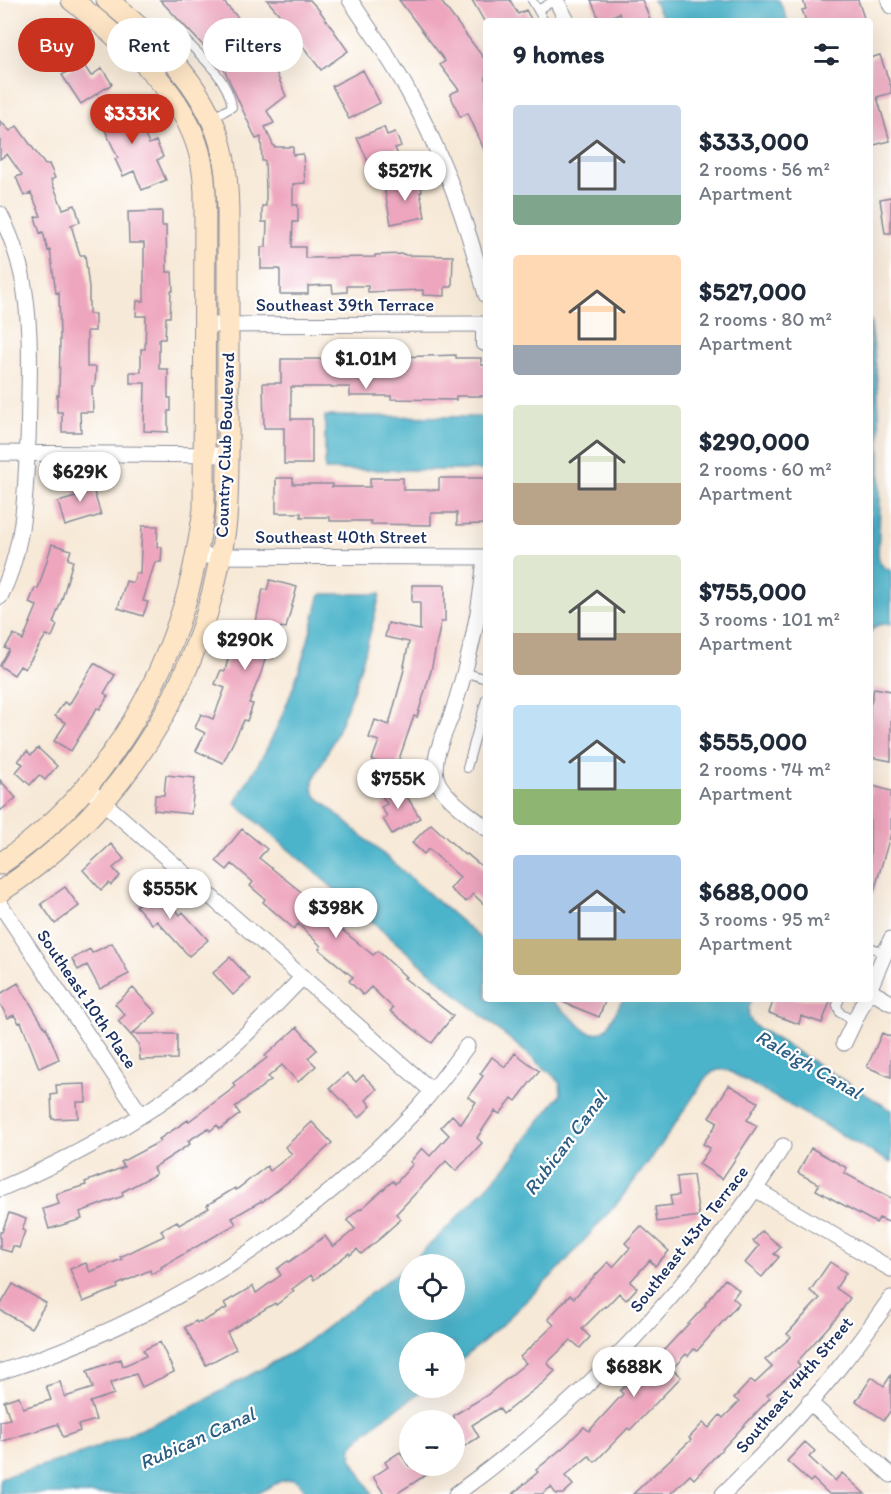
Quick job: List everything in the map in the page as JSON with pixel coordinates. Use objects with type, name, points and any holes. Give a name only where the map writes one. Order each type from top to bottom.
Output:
[{"type":"main road","name":"Country Club Boulevard","points":[[0,864],[47,827],[86,787],[129,729],[163,664],[183,611],[197,556],[204,509],[205,192],[201,158],[192,131],[178,105],[161,82],[131,51],[72,0]]},
{"type":"main road","name":"Country Club Boulevard","points":[[0,892],[44,860],[74,833],[118,784],[146,745],[182,681],[203,624],[220,556],[226,520],[228,325],[227,189],[224,159],[211,119],[193,87],[161,49],[107,0]]},
{"type":"street","points":[[350,0],[385,51],[426,125],[459,206],[483,282]]},
{"type":"street","points":[[555,0],[565,18]]},
{"type":"street","points":[[889,0],[891,6]]},
{"type":"street","points":[[0,214],[17,253],[26,296],[30,340],[28,454],[22,530],[12,569],[0,597]]},
{"type":"street","name":"Southeast 39th Terrace","points":[[205,325],[483,324]]},
{"type":"street","points":[[0,453],[227,455]]},
{"type":"street","name":"Southeast 40th Street","points":[[197,556],[483,557]]},
{"type":"street","points":[[483,587],[464,672],[436,755],[437,779],[444,793],[483,826]]},
{"type":"street","points":[[86,787],[432,1091]]},
{"type":"street","name":"Southeast 10th Place","points":[[0,904],[141,1115]]},
{"type":"street","points":[[873,983],[888,946]]},
{"type":"street","points":[[0,1189],[66,1159],[141,1115],[184,1085],[245,1036],[303,977]]},
{"type":"street","points":[[873,992],[891,1003]]},
{"type":"street","points":[[844,1043],[864,1002]]},
{"type":"street","points":[[0,1372],[65,1350],[124,1324],[184,1293],[241,1258],[295,1219],[388,1138],[432,1091],[467,1046]]},
{"type":"street","name":"Southeast 43rd Terrace","points":[[466,1491],[582,1390],[624,1349],[701,1261],[755,1189],[783,1146]]},
{"type":"street","points":[[755,1189],[891,1269]]},
{"type":"street","name":"Southeast 44th Street","points":[[723,1494],[753,1465],[841,1365],[891,1298]]},
{"type":"street","points":[[809,1402],[891,1475]]},
{"type":"lane","points":[[532,0],[542,18]]},
{"type":"lane","points":[[538,10],[555,0]]},
{"type":"lane","points":[[483,324],[480,345],[483,346]]},
{"type":"lane","points":[[464,672],[483,678]]},
{"type":"lane","points":[[467,768],[483,710]]},
{"type":"lane","points":[[873,947],[888,946]]},
{"type":"lane","points":[[838,1002],[837,1005],[840,1012],[854,1021]]},
{"type":"water","points":[[653,0],[779,0],[787,18],[662,18]]},
{"type":"water","points":[[873,341],[880,436],[878,554],[882,565],[891,570],[891,624],[876,626],[873,629]]},
{"type":"water","points":[[325,416],[483,417],[483,470],[325,470]]},
{"type":"water","points":[[322,594],[380,594],[354,688],[336,734],[314,778],[314,791],[316,796],[483,940],[483,1002],[553,1002],[588,1032],[596,1033],[607,1028],[621,1002],[751,1002],[748,1013],[755,1026],[891,1110],[891,1163],[727,1070],[715,1071],[705,1079],[661,1145],[619,1201],[558,1270],[465,1357],[465,1332],[399,1332],[399,1398],[412,1398],[382,1419],[359,1438],[351,1448],[352,1459],[372,1494],[307,1494],[293,1479],[281,1481],[256,1494],[0,1494],[0,1478],[71,1457],[123,1437],[198,1404],[299,1348],[399,1272],[399,1320],[465,1320],[465,1254],[420,1254],[508,1164],[561,1094],[560,1084],[555,1077],[235,803],[266,750],[291,694],[304,656],[319,597]]},
{"type":"building","points":[[160,0],[222,0],[238,18],[203,18],[203,45],[191,33],[191,18],[177,18]]},
{"type":"building","points":[[267,0],[310,0],[348,51],[321,70],[303,47],[303,18],[282,18]]},
{"type":"building","points":[[399,0],[440,0],[483,57],[483,147],[468,113],[460,117],[450,94],[459,90],[440,65],[445,61]]},
{"type":"building","points":[[472,0],[510,0],[518,14],[526,10],[530,18],[483,18]]},
{"type":"building","points":[[591,0],[642,0],[650,18],[621,18],[619,13],[607,18],[599,18]]},
{"type":"building","points":[[803,0],[858,0],[864,18],[805,18],[802,10],[806,9]]},
{"type":"building","points":[[880,55],[891,93],[877,97],[890,141],[873,145],[873,57]]},
{"type":"building","points":[[102,68],[112,84],[81,104],[62,75],[67,72],[88,72],[91,76]]},
{"type":"building","points":[[363,70],[380,103],[349,119],[332,86]]},
{"type":"building","points":[[225,72],[276,72],[286,96],[267,111],[274,123],[265,127],[274,147],[293,147],[293,155],[303,154],[305,183],[293,184],[293,205],[298,205],[298,222],[293,222],[292,247],[305,247],[305,258],[375,257],[375,255],[404,254],[453,256],[452,287],[445,287],[445,296],[423,295],[423,290],[368,292],[368,286],[347,286],[347,292],[333,293],[332,285],[308,286],[308,294],[280,294],[280,269],[261,269],[261,247],[266,247],[267,222],[262,222],[262,206],[266,206],[265,161],[262,161],[261,137],[256,139]]},
{"type":"building","points":[[125,100],[132,116],[135,114],[149,144],[156,141],[163,157],[157,160],[166,180],[142,190],[134,171],[123,176],[115,159],[118,158],[97,113]]},
{"type":"building","points":[[0,121],[10,131],[17,126],[45,165],[49,164],[55,178],[51,180],[63,209],[75,205],[80,222],[71,225],[80,255],[85,255],[89,314],[95,314],[95,331],[87,331],[87,367],[96,367],[95,386],[92,386],[93,412],[80,412],[81,432],[62,432],[62,412],[57,412],[59,292],[56,293],[50,250],[48,251],[43,232],[40,233],[35,217],[41,216],[31,193],[24,196],[16,177],[22,175],[7,154],[0,159]]},
{"type":"building","points":[[384,127],[387,135],[395,132],[401,146],[395,148],[399,158],[372,170],[357,138]]},
{"type":"building","points":[[420,180],[425,217],[391,224],[384,187]]},
{"type":"building","points":[[891,197],[891,233],[885,233],[880,199]]},
{"type":"building","points":[[162,211],[162,226],[166,226],[167,272],[172,272],[173,291],[171,291],[170,317],[166,317],[165,339],[159,339],[159,369],[168,369],[168,398],[171,398],[171,411],[168,411],[168,432],[144,431],[145,383],[130,383],[130,372],[141,372],[141,349],[145,349],[146,316],[136,316],[137,301],[144,301],[144,243],[129,243],[128,212]]},
{"type":"building","points":[[456,355],[456,358],[481,358],[483,396],[456,396],[456,400],[391,399],[391,396],[350,396],[350,387],[291,387],[291,419],[312,419],[312,464],[284,464],[284,428],[264,428],[263,383],[281,383],[281,359],[346,359],[346,370],[399,371],[398,357]]},
{"type":"building","points":[[89,476],[101,515],[65,526],[58,502],[76,497],[71,481]]},
{"type":"building","points":[[276,478],[293,478],[293,484],[370,487],[370,478],[403,478],[403,490],[439,490],[439,478],[483,478],[483,524],[457,525],[457,513],[431,513],[431,525],[330,521],[330,517],[301,517],[301,513],[276,513]]},
{"type":"building","points":[[142,526],[158,526],[157,547],[162,547],[161,562],[155,562],[143,601],[148,602],[143,616],[118,608],[126,581],[133,583],[136,573],[140,574]]},
{"type":"building","points":[[52,544],[71,550],[68,559],[73,561],[53,623],[57,625],[52,637],[46,635],[25,669],[20,666],[14,675],[0,665],[9,650],[5,648],[14,634],[23,640],[37,606],[29,603],[35,588],[38,589]]},
{"type":"building","points":[[270,580],[297,587],[286,628],[281,627],[273,658],[266,656],[249,703],[253,704],[247,721],[244,720],[223,763],[196,751],[205,733],[195,728],[201,714],[213,719],[225,688],[215,684],[221,670],[225,671],[232,643],[235,644],[239,627],[254,631],[263,589],[267,590]]},
{"type":"building","points":[[412,585],[445,585],[445,622],[441,622],[431,671],[417,717],[414,716],[396,768],[372,760],[379,741],[369,738],[375,720],[389,725],[409,642],[385,637],[388,623],[420,630],[420,602],[412,602]]},
{"type":"building","points":[[94,663],[115,675],[104,693],[108,696],[100,709],[97,708],[71,751],[54,741],[66,723],[55,716],[64,702],[69,705]]},
{"type":"building","points":[[874,688],[891,691],[891,761],[873,758]]},
{"type":"building","points":[[38,748],[57,766],[45,780],[39,775],[30,785],[16,772],[23,764],[18,761],[27,751],[31,755]]},
{"type":"building","points":[[166,775],[195,778],[191,814],[154,810],[155,795],[164,795]]},
{"type":"building","points":[[0,780],[16,798],[0,811]]},
{"type":"building","points":[[400,785],[420,818],[392,834],[383,819],[387,816],[381,807],[387,804],[382,796]]},
{"type":"building","points":[[873,786],[891,791],[891,833],[873,895]]},
{"type":"building","points":[[431,824],[465,855],[467,854],[483,867],[483,903],[473,894],[466,902],[450,889],[460,877],[429,849],[424,854],[412,843]]},
{"type":"building","points":[[242,829],[267,849],[259,858],[305,895],[310,889],[325,902],[321,906],[334,918],[331,921],[373,955],[378,951],[406,977],[404,978],[453,1016],[432,1043],[390,1011],[393,1008],[371,987],[363,995],[349,981],[353,977],[319,949],[321,946],[298,924],[294,929],[263,902],[265,899],[250,886],[253,882],[232,864],[227,870],[216,861]]},
{"type":"building","points":[[111,844],[124,859],[113,868],[120,876],[111,885],[109,883],[101,890],[83,870]]},
{"type":"building","points":[[147,884],[158,898],[163,894],[180,915],[183,912],[208,940],[189,956],[157,921],[152,924],[136,906],[140,902],[134,894]]},
{"type":"building","points":[[65,887],[79,906],[55,924],[41,904]]},
{"type":"building","points":[[112,943],[129,974],[100,989],[87,965],[78,970],[72,959],[90,949],[92,953]]},
{"type":"building","points":[[230,957],[250,979],[233,995],[213,973]]},
{"type":"building","points":[[18,983],[46,1027],[59,1059],[39,1068],[21,1022],[19,1023],[14,1015],[8,1018],[0,1004],[0,994]]},
{"type":"building","points":[[133,988],[156,1013],[132,1034],[177,1034],[177,1059],[140,1060],[139,1044],[118,1021],[125,1015],[115,1004]]},
{"type":"building","points":[[562,1002],[605,1002],[599,1017]]},
{"type":"building","points":[[773,1002],[830,1002],[822,1023],[801,1016],[799,1024],[769,1013]]},
{"type":"building","points":[[297,1027],[317,1050],[308,1058],[316,1066],[298,1082],[282,1065],[268,1077],[271,1080],[235,1107],[240,1114],[220,1129],[217,1125],[210,1131],[208,1128],[188,1141],[190,1144],[153,1168],[156,1174],[122,1192],[123,1196],[80,1212],[82,1219],[49,1229],[43,1209],[59,1204],[56,1194],[86,1185],[85,1182],[124,1167],[121,1162],[161,1141],[159,1139],[189,1121],[235,1087],[233,1083],[267,1058],[265,1056]]},
{"type":"building","points":[[882,1033],[891,1037],[891,1077],[867,1067]]},
{"type":"building","points":[[515,1053],[539,1071],[516,1101],[512,1098],[500,1114],[495,1111],[477,1138],[482,1143],[456,1171],[446,1161],[396,1214],[401,1219],[382,1237],[361,1254],[357,1249],[350,1255],[349,1253],[314,1280],[311,1275],[276,1305],[275,1303],[227,1332],[236,1349],[206,1365],[185,1327],[196,1321],[201,1322],[227,1308],[224,1303],[253,1286],[256,1293],[281,1275],[277,1269],[325,1236],[333,1247],[355,1229],[347,1220],[393,1181],[395,1184],[413,1164],[410,1162],[422,1148],[430,1156],[449,1135],[441,1127],[452,1115],[461,1124],[476,1102],[468,1097],[483,1076],[480,1074],[492,1057],[505,1067]]},
{"type":"building","points":[[347,1073],[356,1082],[363,1075],[377,1089],[366,1100],[371,1106],[359,1118],[330,1088]]},
{"type":"building","points":[[85,1084],[86,1102],[77,1102],[78,1118],[52,1119],[51,1095],[57,1094],[56,1085]]},
{"type":"building","points":[[729,1085],[758,1102],[747,1120],[757,1126],[722,1179],[699,1164],[710,1148],[703,1144],[718,1122],[709,1117]]},
{"type":"building","points":[[312,1122],[332,1143],[297,1175],[262,1202],[232,1218],[236,1224],[161,1267],[162,1269],[151,1274],[150,1270],[117,1285],[118,1288],[83,1302],[70,1269],[86,1263],[90,1272],[122,1259],[120,1257],[164,1236],[161,1230],[177,1221],[179,1225],[209,1208],[207,1205],[235,1188],[236,1190],[267,1166],[270,1171],[292,1154],[285,1147]]},
{"type":"building","points":[[811,1148],[847,1168],[844,1173],[891,1198],[891,1223],[879,1218],[876,1223],[816,1190],[819,1184],[798,1173]]},
{"type":"building","points":[[693,1175],[699,1216],[657,1222],[655,1207],[672,1205],[670,1196],[679,1195],[677,1177]]},
{"type":"building","points":[[9,1213],[26,1219],[22,1230],[25,1231],[19,1248],[13,1246],[11,1252],[0,1249],[0,1232],[2,1232]]},
{"type":"building","points":[[641,1226],[669,1251],[655,1266],[650,1260],[630,1282],[637,1288],[626,1300],[619,1293],[582,1329],[590,1337],[580,1348],[571,1340],[547,1363],[555,1371],[544,1382],[503,1414],[499,1408],[472,1425],[479,1437],[465,1446],[465,1410],[462,1410],[486,1396],[526,1363],[520,1357],[554,1325],[548,1319],[570,1295],[574,1298],[608,1262],[613,1267],[630,1248],[625,1243]]},
{"type":"building","points":[[762,1231],[781,1247],[774,1254],[779,1257],[762,1277],[745,1263],[759,1246],[753,1241]]},
{"type":"building","points":[[830,1262],[846,1273],[836,1288],[850,1298],[838,1316],[797,1362],[800,1366],[767,1395],[770,1398],[694,1479],[690,1475],[670,1494],[633,1494],[691,1440],[689,1438],[703,1423],[709,1428],[720,1415],[723,1418],[739,1402],[734,1398],[751,1380],[755,1383],[772,1367],[765,1360],[791,1337],[787,1334],[820,1298],[810,1291]]},
{"type":"building","points":[[725,1279],[739,1290],[733,1298],[739,1303],[697,1351],[694,1349],[688,1356],[686,1354],[672,1369],[681,1377],[630,1430],[628,1428],[595,1462],[589,1456],[565,1476],[573,1485],[563,1494],[556,1494],[551,1487],[542,1494],[513,1494],[584,1427],[589,1431],[623,1394],[620,1391],[631,1380],[634,1383],[706,1305]]},
{"type":"building","points":[[13,1284],[46,1303],[31,1328],[0,1310]]},
{"type":"building","points":[[160,1342],[174,1372],[142,1387],[136,1374],[110,1383],[114,1394],[90,1402],[96,1420],[78,1425],[80,1431],[63,1437],[58,1424],[0,1442],[0,1421],[10,1419],[4,1401],[19,1396],[23,1408],[51,1400],[46,1386],[60,1382],[65,1397],[93,1388],[87,1371],[121,1359],[123,1366],[146,1356],[143,1350]]},
{"type":"building","points":[[891,1375],[891,1410],[884,1420],[856,1401],[872,1377],[884,1386]]},
{"type":"building","points":[[805,1442],[815,1451],[809,1457],[835,1481],[842,1473],[865,1494],[829,1494],[813,1479],[810,1482],[787,1461]]},
{"type":"building","points":[[399,1453],[399,1476],[424,1476],[396,1494],[384,1494],[373,1477],[388,1467],[385,1462]]},
{"type":"water label","name":"Raleigh Canal","points":[[809,1064]]},
{"type":"water label","name":"Rubican Canal","points":[[565,1143]]},
{"type":"water label","name":"Rubican Canal","points":[[197,1438]]}]
